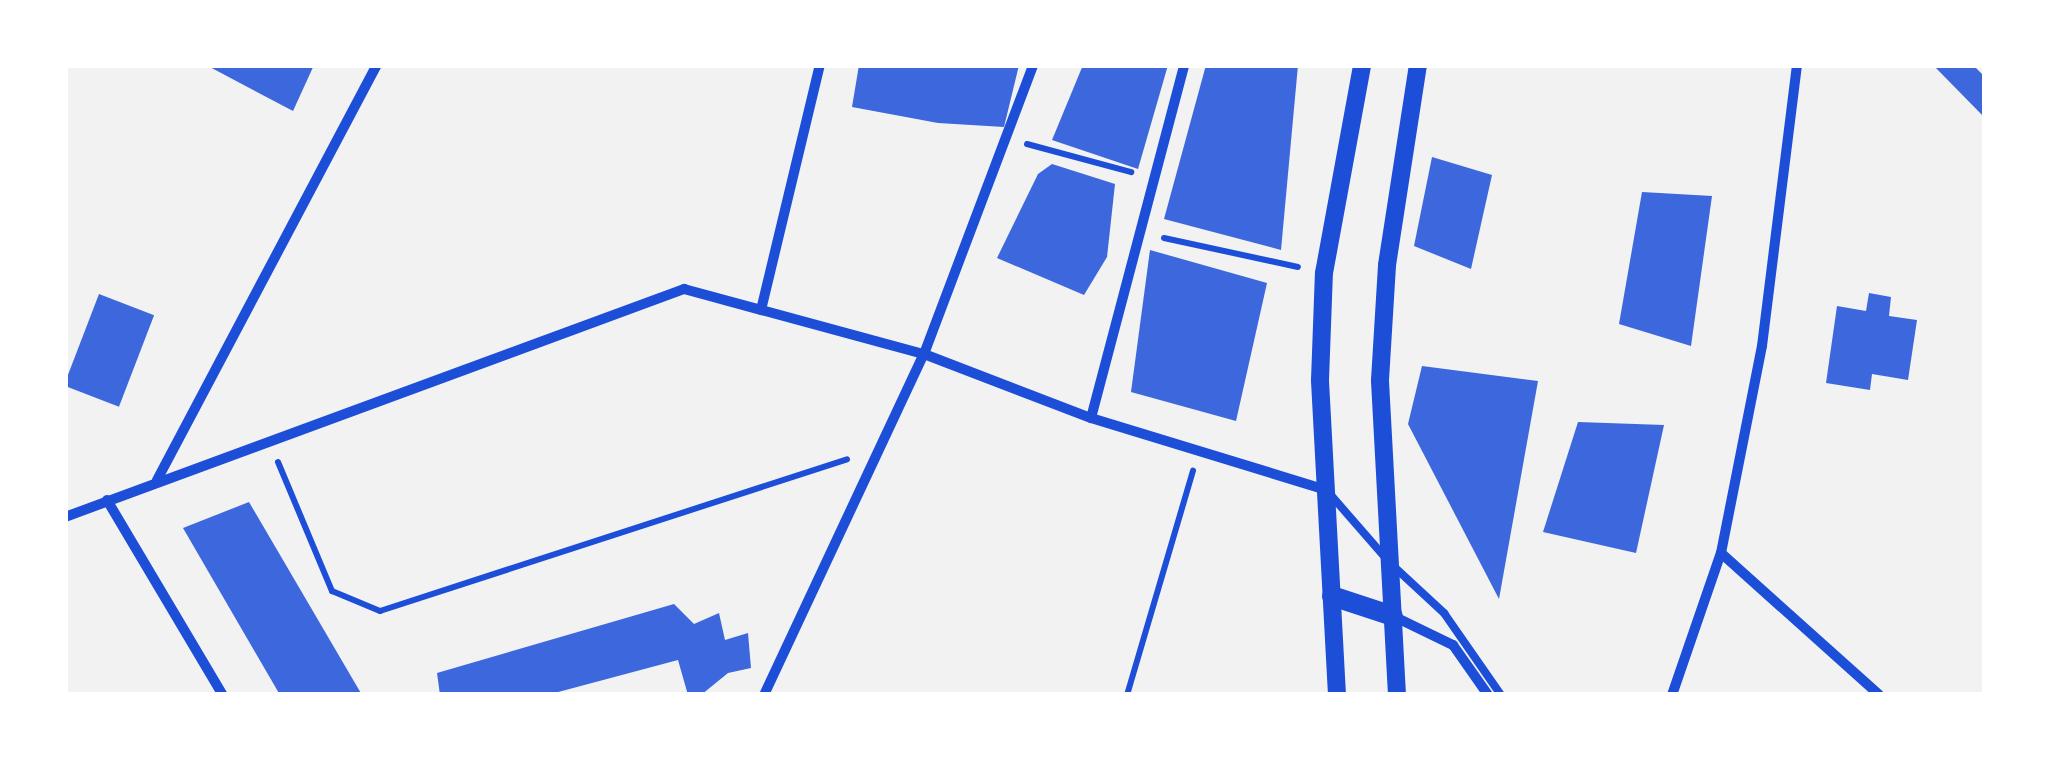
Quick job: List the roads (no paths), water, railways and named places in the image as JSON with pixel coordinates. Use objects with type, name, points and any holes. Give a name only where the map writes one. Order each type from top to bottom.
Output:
[{"type":"main road","points":[[1332,596],[1393,616]]},
{"type":"street","points":[[156,480],[377,65]]},
{"type":"street","points":[[761,310],[820,65]]},
{"type":"street","points":[[764,695],[924,354],[1033,65]]},
{"type":"street","points":[[1092,418],[1184,65]]},
{"type":"street","points":[[1337,695],[1320,380],[1324,273],[1362,65]]},
{"type":"street","points":[[1398,695],[1380,380],[1386,265],[1418,65]]},
{"type":"street","points":[[1672,695],[1722,553],[1762,346],[1797,65]]},
{"type":"street","points":[[65,517],[156,480],[684,290],[924,354],[1198,454],[1326,490]]},
{"type":"street","points":[[107,500],[224,695]]},
{"type":"street","points":[[1722,553],[1878,695]]},
{"type":"street","points":[[1393,616],[1453,646],[1488,695]]},
{"type":"lane","points":[[1326,490],[1390,563],[1444,613],[1500,695]]}]
